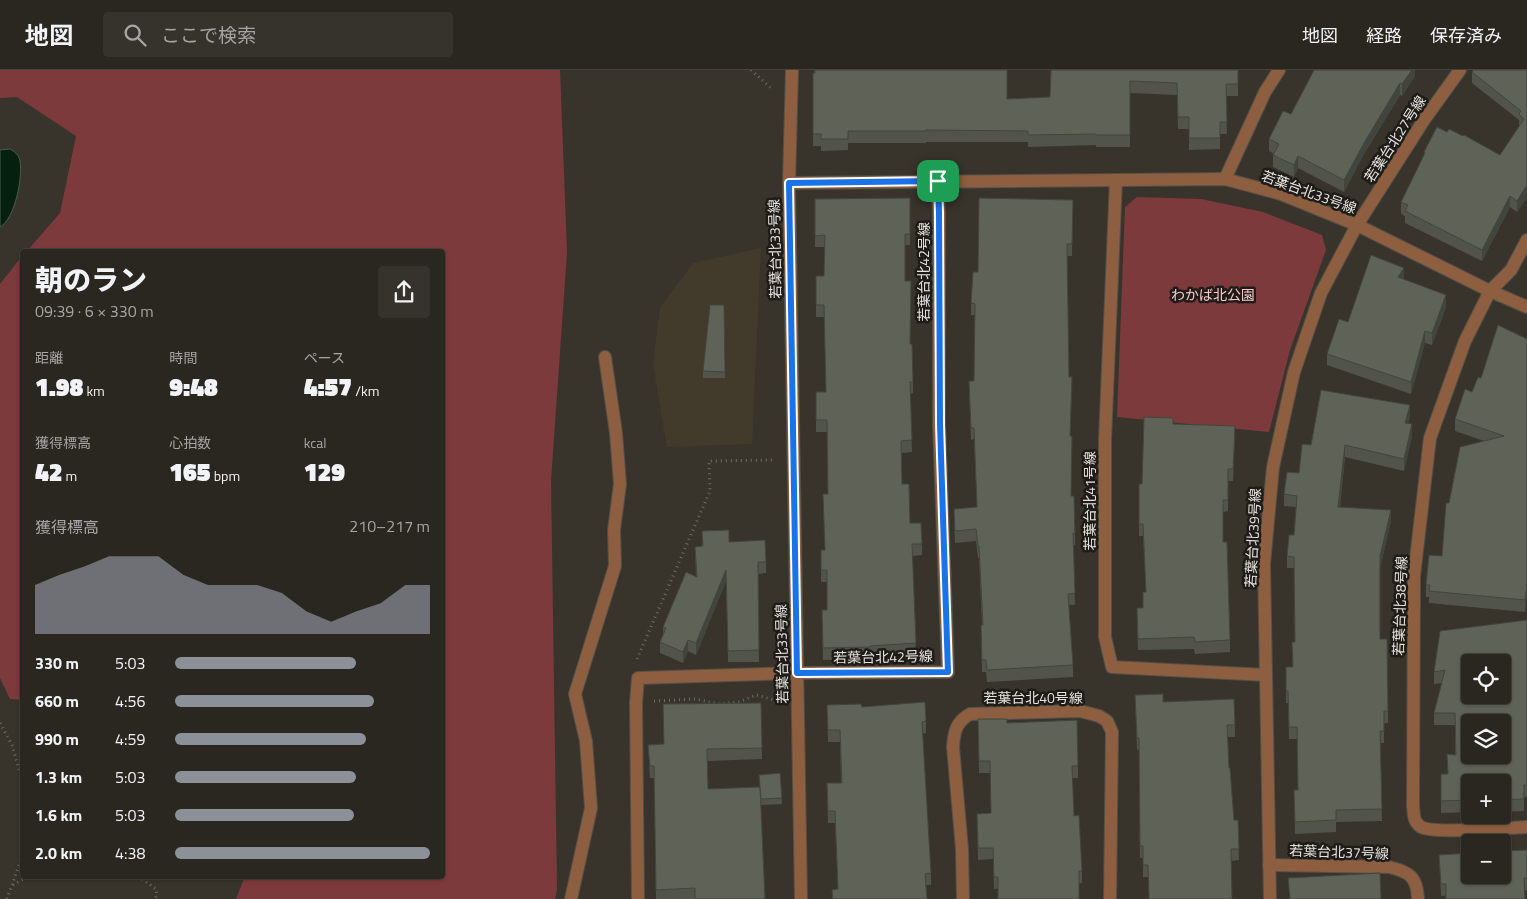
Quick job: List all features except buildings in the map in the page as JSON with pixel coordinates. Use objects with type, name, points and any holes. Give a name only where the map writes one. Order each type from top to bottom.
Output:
[{"type":"street","points":[[789,183],[792,70]]},
{"type":"street","points":[[1225,179],[1265,92],[1279,70]]},
{"type":"street","name":"若葉台北27号線","points":[[1357,225],[1424,120],[1460,70]]},
{"type":"street","name":"若葉台北33号線","points":[[801,899],[789,183],[1225,179],[1280,194],[1357,225],[1527,307]]},
{"type":"street","name":"若葉台北41号線","points":[[1116,180],[1105,440],[1105,637],[1112,667],[1266,675]]},
{"type":"street","name":"若葉台北42号線","points":[[638,899],[636,703],[638,678],[797,673],[948,672],[940,424],[938,181]]},
{"type":"street","name":"若葉台北39号線","points":[[1270,899],[1264,564],[1273,466],[1294,372],[1321,293],[1357,225]]},
{"type":"street","points":[[1490,290],[1511,270],[1527,240]]},
{"type":"street","name":"若葉台北38号線","points":[[1490,290],[1465,341],[1430,438],[1414,576],[1414,817],[1416,823],[1422,828],[1432,830],[1494,830],[1527,827]]},
{"type":"street","points":[[571,899],[591,808],[586,741],[575,694],[615,566],[614,530],[620,484],[616,433],[605,357]]},
{"type":"street","name":"若葉台北40号線","points":[[963,899],[962,849],[953,747],[954,732],[959,722],[970,714],[1080,711],[1100,716],[1107,721],[1112,732],[1110,899]]},
{"type":"street","name":"若葉台北37号線","points":[[1269,865],[1389,867],[1399,869],[1407,872],[1412,877],[1418,887],[1418,899]]},
{"type":"path","points":[[636,660],[710,491],[709,461],[793,460]]},
{"type":"path","points":[[636,703],[696,699],[718,704],[739,702],[756,695],[782,703]]},
{"type":"path","points":[[0,723],[12,745],[20,772]]},
{"type":"path","points":[[7,899],[20,862]]},
{"type":"path","points":[[13,885],[23,879]]},
{"type":"path","points":[[142,879],[156,889],[157,896],[154,899]]},
{"type":"shaded area","points":[[10,149],[19,159],[21,168],[19,187],[10,216],[0,227],[0,150]]},
{"type":"shaded area","points":[[761,248],[752,444],[667,447],[653,363],[660,308],[693,263]]},
{"type":"green space","points":[[0,70],[560,70],[567,252],[551,481],[557,890],[555,899],[236,899],[244,879],[445,879],[445,249],[29,249],[60,213],[76,136],[17,97],[0,98]]},
{"type":"green space","name":"わかば北公園","points":[[1137,197],[1201,199],[1263,212],[1322,235],[1326,250],[1290,350],[1269,432],[1117,417],[1125,207]]},
{"type":"green space","points":[[20,259],[20,700],[10,699],[0,678],[0,284]]},
{"type":"route","points":[[938,181],[940,424],[948,672],[797,673],[789,183],[938,181]]}]
